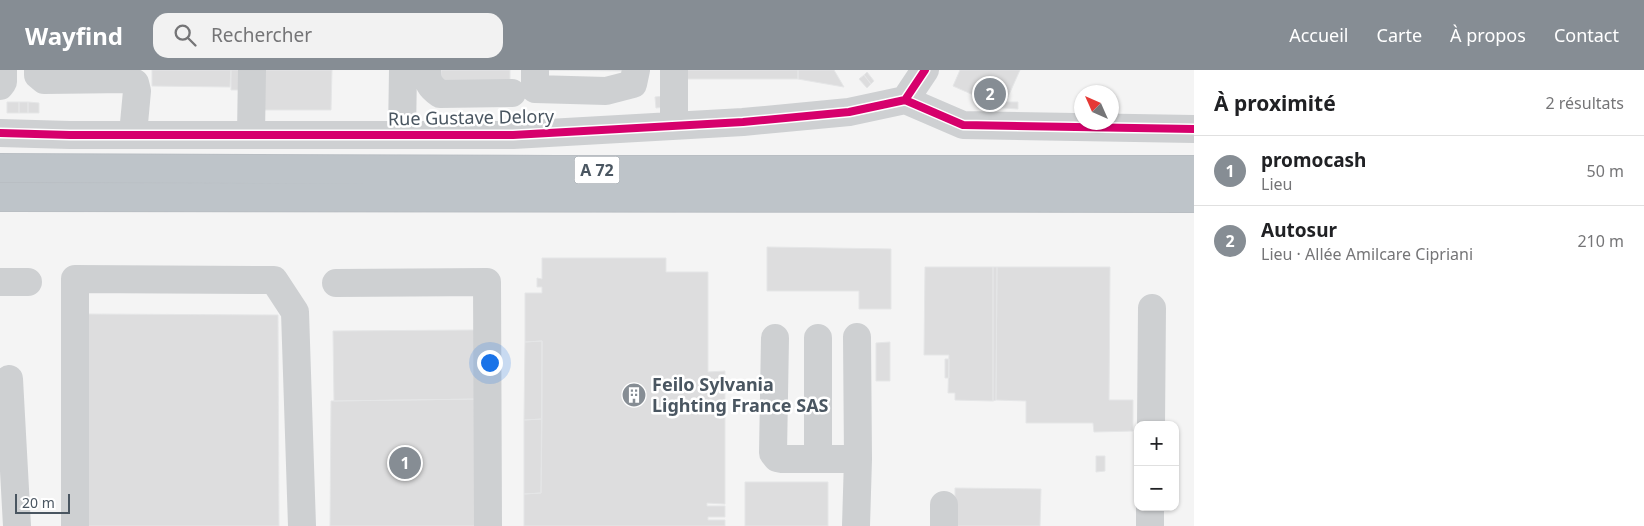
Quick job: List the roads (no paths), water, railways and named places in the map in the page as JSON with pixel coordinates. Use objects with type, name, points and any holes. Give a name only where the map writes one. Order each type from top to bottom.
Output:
[{"type":"highway","name":"A 72","points":[[0,168],[1194,170]]},
{"type":"highway","name":"A 72","points":[[0,197],[1194,198]]},
{"type":"street","points":[[0,86],[3,82],[3,70]]},
{"type":"street","points":[[38,70],[38,75],[44,80],[127,74],[135,83],[137,91],[133,134]]},
{"type":"street","points":[[251,134],[252,70]]},
{"type":"street","points":[[402,134],[403,70]]},
{"type":"street","points":[[427,70],[427,82],[432,89],[440,94],[512,93]]},
{"type":"street","points":[[536,70],[535,89],[606,91],[633,84],[636,70]]},
{"type":"street","points":[[674,70],[674,126]]},
{"type":"street","points":[[925,70],[905,100],[963,125],[1194,129]]},
{"type":"street","points":[[606,91],[607,130]]},
{"type":"street","name":"Rue Gustave Delory","points":[[0,133],[513,135],[743,122],[849,112],[905,100]]},
{"type":"street","points":[[75,526],[75,279],[274,280],[295,312],[302,526]]},
{"type":"street","points":[[0,282],[28,282]]},
{"type":"street","points":[[336,283],[487,282],[488,526]]},
{"type":"street","points":[[1151,421],[1152,308]]},
{"type":"street","points":[[856,526],[858,458],[857,336]]},
{"type":"street","points":[[775,338],[773,453],[777,458],[782,459],[858,458]]},
{"type":"street","points":[[818,338],[818,458]]},
{"type":"street","points":[[8,379],[17,526]]},
{"type":"street","points":[[1150,511],[1150,526]]},
{"type":"place","name":"Autosur","points":[[990,94]]},
{"type":"place","name":"Feilo Sylvania Lighting France SAS","points":[[634,395]]},
{"type":"place","name":"promocash","points":[[405,463]]}]
